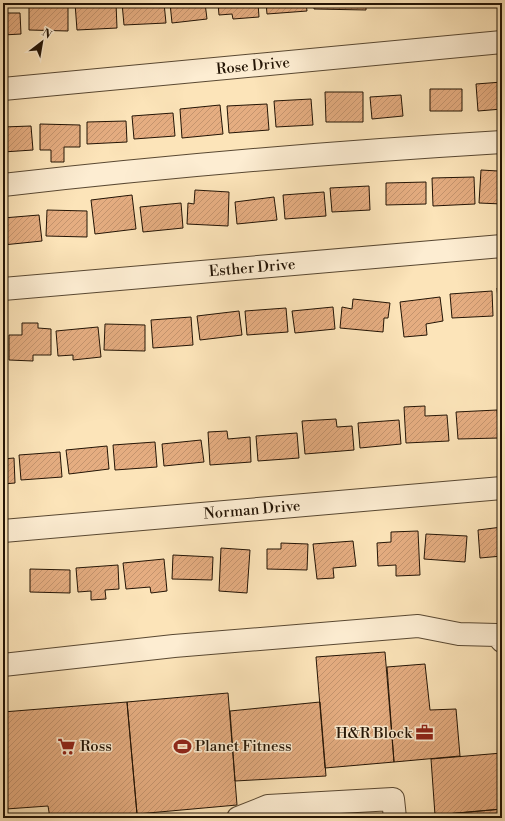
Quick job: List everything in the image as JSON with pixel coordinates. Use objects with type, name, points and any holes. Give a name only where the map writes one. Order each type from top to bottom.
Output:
[{"type":"street","name":"Rose Drive","points":[[3,89],[502,42]]},
{"type":"street","points":[[3,185],[157,168],[502,142]]},
{"type":"street","name":"Esther Drive","points":[[3,289],[502,246]]},
{"type":"street","name":"Norman Drive","points":[[3,532],[502,488]]},
{"type":"street","points":[[3,665],[174,646],[418,626],[459,634],[497,635],[502,641]]},
{"type":"street","points":[[238,818],[268,806],[393,799],[395,818]]},
{"type":"building","points":[[29,3],[68,4],[68,31],[29,30]]},
{"type":"building","points":[[75,3],[116,3],[117,28],[77,30]]},
{"type":"building","points":[[122,3],[164,3],[166,23],[124,25]]},
{"type":"building","points":[[170,3],[205,3],[207,19],[172,23]]},
{"type":"building","points":[[218,3],[258,3],[259,17],[233,19],[232,14],[219,15]]},
{"type":"building","points":[[266,3],[306,3],[307,11],[267,14]]},
{"type":"building","points":[[314,3],[366,3],[366,10],[314,9]]},
{"type":"building","points":[[3,13],[20,13],[21,34],[3,35]]},
{"type":"building","points":[[502,82],[502,109],[478,111],[476,84]]},
{"type":"building","points":[[430,89],[462,89],[462,111],[430,111]]},
{"type":"building","points":[[325,92],[363,92],[363,122],[326,122]]},
{"type":"building","points":[[401,95],[403,116],[372,119],[370,97]]},
{"type":"building","points":[[311,99],[313,125],[276,127],[274,101]]},
{"type":"building","points":[[267,104],[269,130],[229,133],[227,106]]},
{"type":"building","points":[[220,105],[223,134],[182,138],[180,109]]},
{"type":"building","points":[[173,113],[175,136],[134,139],[132,116]]},
{"type":"building","points":[[126,121],[127,142],[87,144],[87,122]]},
{"type":"building","points":[[40,124],[80,125],[80,147],[64,147],[64,162],[51,162],[51,150],[40,150]]},
{"type":"building","points":[[31,126],[33,150],[3,152],[3,127]]},
{"type":"building","points":[[481,170],[498,171],[498,174],[502,174],[502,204],[479,203]]},
{"type":"building","points":[[474,177],[475,204],[433,206],[432,178]]},
{"type":"building","points":[[426,182],[426,204],[386,205],[386,183]]},
{"type":"building","points":[[369,186],[370,210],[332,212],[330,188]]},
{"type":"building","points":[[195,190],[229,192],[228,226],[187,224],[188,203],[194,204]]},
{"type":"building","points":[[324,192],[326,216],[285,219],[283,195]]},
{"type":"building","points":[[132,195],[136,229],[95,234],[91,200]]},
{"type":"building","points":[[274,197],[277,220],[237,224],[235,202]]},
{"type":"building","points":[[181,203],[183,228],[143,232],[140,207]]},
{"type":"building","points":[[47,210],[87,211],[87,237],[46,236]]},
{"type":"building","points":[[39,215],[42,241],[3,245],[3,218]]},
{"type":"building","points":[[497,288],[502,288],[502,312],[499,312]]},
{"type":"building","points":[[492,291],[493,316],[452,318],[450,294]]},
{"type":"building","points":[[440,297],[443,321],[426,324],[427,335],[404,337],[400,302]]},
{"type":"building","points":[[353,299],[390,303],[388,318],[384,318],[383,332],[340,328],[342,307],[352,309]]},
{"type":"building","points":[[333,307],[335,329],[295,333],[292,311]]},
{"type":"building","points":[[286,308],[288,332],[247,335],[245,311]]},
{"type":"building","points":[[239,311],[242,335],[200,340],[197,316]]},
{"type":"building","points":[[191,317],[193,345],[153,348],[151,320]]},
{"type":"building","points":[[22,323],[38,323],[38,328],[51,329],[51,355],[33,355],[33,361],[9,360],[9,335],[22,335]]},
{"type":"building","points":[[105,324],[145,325],[145,351],[104,350]]},
{"type":"building","points":[[98,327],[101,357],[73,360],[73,355],[58,356],[56,331]]},
{"type":"building","points":[[425,406],[425,416],[447,415],[449,441],[406,443],[404,407]]},
{"type":"building","points":[[497,410],[499,438],[458,439],[456,412]]},
{"type":"building","points":[[336,419],[337,427],[352,426],[354,450],[305,454],[302,421]]},
{"type":"building","points":[[399,420],[401,444],[360,448],[358,423]]},
{"type":"building","points":[[227,431],[228,439],[250,437],[251,462],[210,465],[208,432]]},
{"type":"building","points":[[297,433],[299,458],[258,461],[256,436]]},
{"type":"building","points":[[201,440],[204,462],[164,466],[162,444]]},
{"type":"building","points":[[155,442],[157,467],[115,470],[113,445]]},
{"type":"building","points":[[107,446],[109,469],[69,474],[66,450]]},
{"type":"building","points":[[60,452],[62,477],[21,480],[19,455]]},
{"type":"building","points":[[14,458],[15,483],[3,484],[3,459]]},
{"type":"building","points":[[502,527],[502,556],[480,558],[478,530]]},
{"type":"building","points":[[418,531],[420,575],[396,576],[396,565],[378,566],[377,543],[391,542],[391,532]]},
{"type":"building","points":[[426,534],[467,536],[465,562],[424,559]]},
{"type":"building","points":[[353,541],[356,566],[333,568],[334,578],[317,579],[313,544]]},
{"type":"building","points":[[281,543],[308,544],[307,570],[267,569],[267,549],[281,549]]},
{"type":"building","points":[[221,548],[250,550],[247,593],[219,591]]},
{"type":"building","points":[[173,555],[213,557],[212,580],[172,579]]},
{"type":"building","points":[[164,559],[167,591],[151,593],[150,587],[126,589],[123,563]]},
{"type":"building","points":[[118,565],[119,589],[105,590],[106,599],[91,600],[91,591],[78,592],[76,568]]},
{"type":"building","points":[[30,569],[70,570],[70,593],[30,592]]},
{"type":"building","points":[[385,652],[394,762],[325,768],[316,657]]},
{"type":"building","name":"H&R Block","points":[[425,664],[430,710],[456,709],[460,756],[394,762],[387,667]]},
{"type":"building","name":"Planet Fitness","points":[[228,693],[237,805],[137,814],[127,702]]},
{"type":"building","name":"Ross","points":[[127,702],[137,814],[92,818],[50,818],[48,806],[6,809],[3,779],[3,712]]},
{"type":"building","points":[[320,702],[326,776],[235,781],[230,711]]},
{"type":"building","points":[[502,753],[502,809],[435,815],[431,759]]},
{"type":"building","points":[[502,809],[502,818],[435,818],[435,815]]},
{"type":"place","name":"H&R Block","points":[[425,733]]},
{"type":"place","name":"Ross","points":[[67,746]]},
{"type":"place","name":"Planet Fitness","points":[[182,746]]}]
